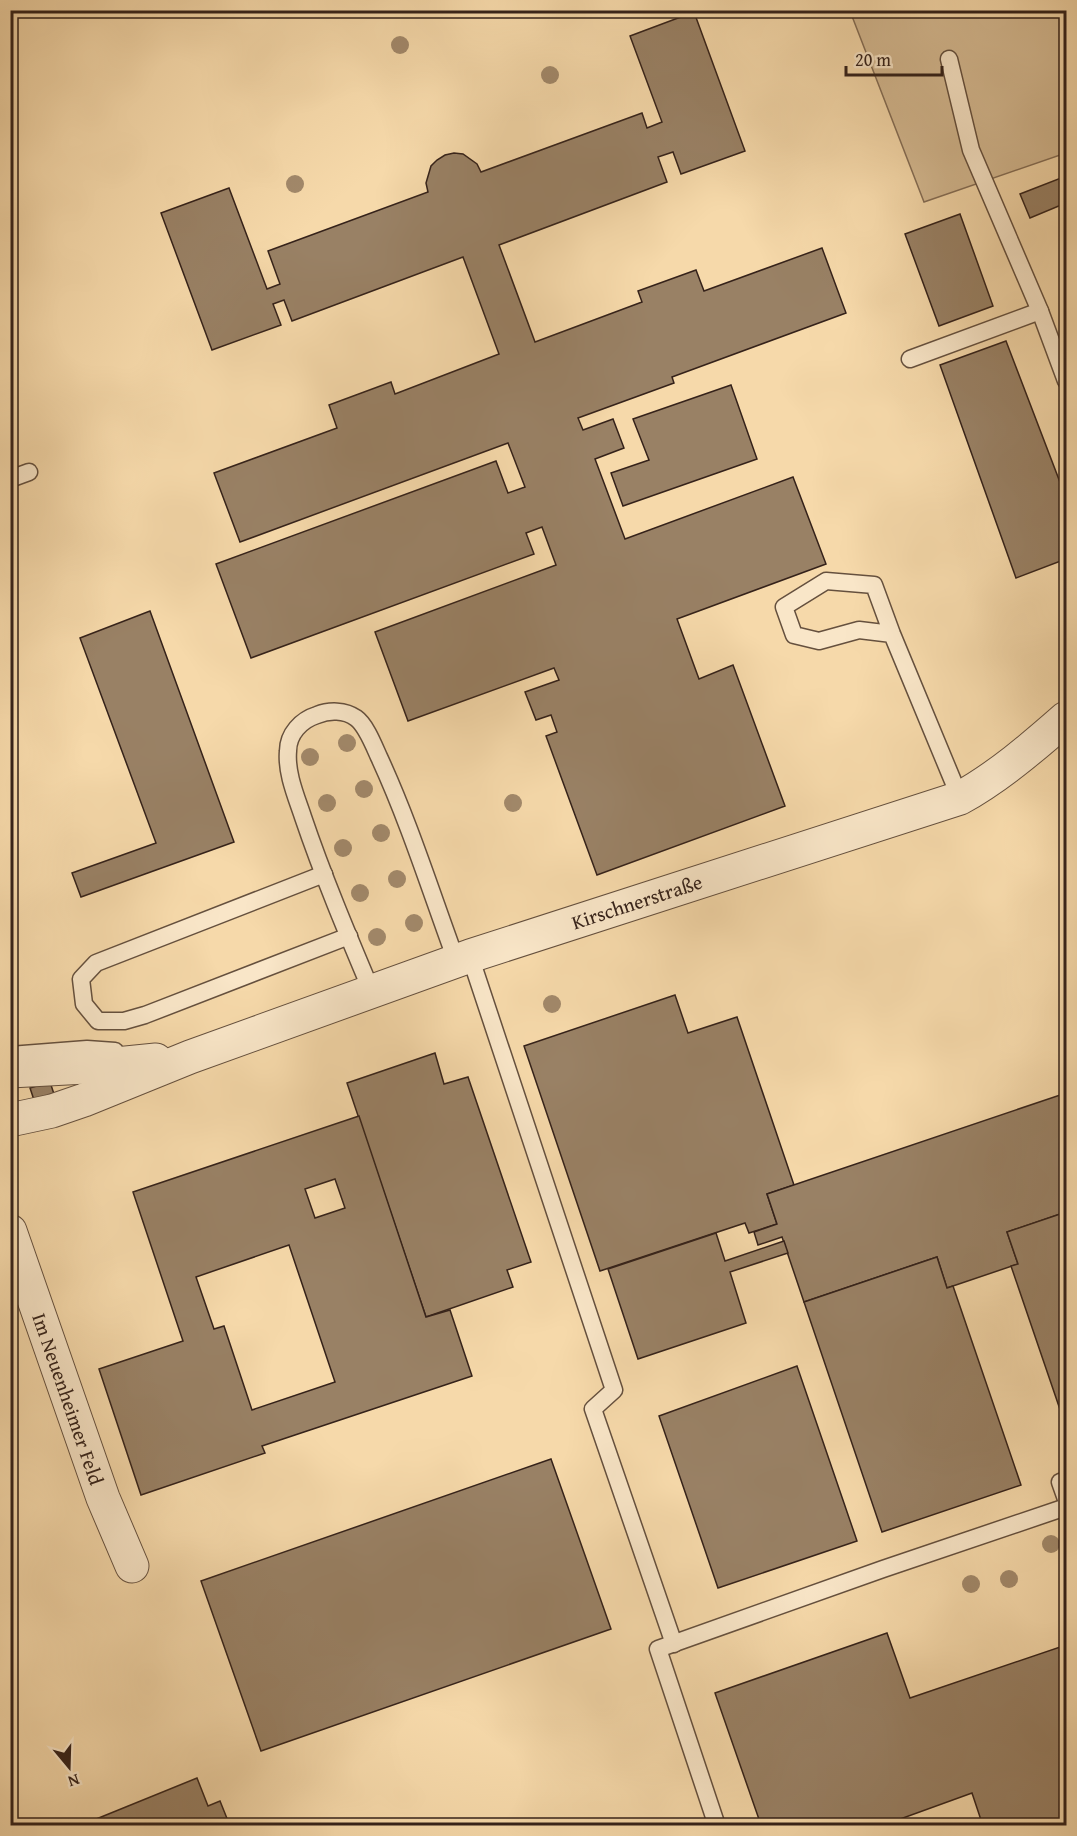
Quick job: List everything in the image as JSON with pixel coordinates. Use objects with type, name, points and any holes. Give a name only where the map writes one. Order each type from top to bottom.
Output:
[{"type":"street","name":"Kirschnerstraße","points":[[10,1120],[80,1102],[190,1057],[463,958],[960,798],[1037,744],[1066,718]]},
{"type":"street","name":"Kirschnerstraße","points":[[10,1071],[190,1057]]},
{"type":"street","name":"Im Neuenheimer Feld","points":[[10,1231],[103,1498],[132,1566]]},
{"type":"lane","points":[[949,59],[971,150],[1040,311],[1066,381]]},
{"type":"lane","points":[[910,359],[1040,311]]},
{"type":"lane","points":[[10,479],[29,472]]},
{"type":"lane","points":[[892,634],[859,630],[819,642],[794,635],[784,607],[826,581],[874,585],[960,798]]},
{"type":"lane","points":[[371,990],[324,874],[288,767],[287,749],[292,734],[302,722],[330,711],[357,718],[369,737],[463,958],[614,1390],[593,1409],[674,1644]]},
{"type":"lane","points":[[324,874],[96,963],[81,979],[84,1004],[98,1022],[124,1021],[145,1015],[349,936]]},
{"type":"lane","points":[[10,1055],[87,1049],[190,1057]]},
{"type":"lane","points":[[71,1067],[80,1102]]},
{"type":"lane","points":[[1066,1480],[1060,1482],[1066,1499]]},
{"type":"lane","points":[[717,1826],[658,1649],[1066,1507]]},
{"type":"shaded area","points":[[850,11],[1066,11],[1066,153],[924,202]]},
{"type":"building","points":[[694,12],[745,151],[681,174],[673,152],[658,157],[667,182],[499,245],[535,342],[642,302],[638,291],[696,270],[704,291],[822,248],[846,313],[672,377],[674,383],[578,418],[583,430],[613,419],[624,448],[595,459],[625,539],[793,477],[826,564],[677,619],[699,679],[733,665],[785,806],[597,875],[546,736],[557,732],[551,715],[536,720],[525,692],[559,680],[554,668],[408,721],[375,632],[556,565],[542,527],[526,533],[534,554],[251,658],[216,564],[496,461],[508,493],[525,487],[508,443],[240,542],[214,473],[337,428],[329,405],[391,382],[395,394],[499,354],[463,257],[292,321],[284,300],[273,304],[281,325],[212,350],[161,213],[229,188],[267,289],[280,284],[268,251],[428,192],[426,183],[431,166],[445,155],[463,154],[477,164],[481,172],[642,113],[647,128],[662,122],[630,36]]},
{"type":"building","points":[[1066,176],[1066,203],[1030,218],[1020,194]]},
{"type":"building","points":[[960,214],[993,306],[939,326],[905,234]]},
{"type":"building","points":[[1006,341],[1066,498],[1066,559],[1016,578],[940,365]]},
{"type":"building","points":[[731,385],[757,459],[623,506],[611,473],[649,460],[633,419]]},
{"type":"building","points":[[150,611],[234,842],[81,897],[72,873],[156,843],[80,638]]},
{"type":"building","points":[[675,995],[688,1033],[737,1017],[794,1185],[767,1194],[777,1224],[749,1233],[745,1223],[600,1271],[524,1046]]},
{"type":"building","points":[[435,1053],[444,1084],[468,1077],[531,1262],[507,1270],[513,1287],[426,1317],[347,1083]]},
{"type":"building","points":[[50,1082],[54,1094],[34,1100],[30,1088]]},
{"type":"building","points":[[1066,1093],[1066,1212],[1007,1232],[1018,1264],[947,1288],[937,1257],[804,1302],[782,1237],[758,1245],[754,1232],[777,1224],[767,1194]]},
{"type":"building","points":[[359,1116],[426,1317],[450,1310],[472,1376],[262,1446],[265,1453],[141,1495],[99,1369],[183,1341],[133,1192]],"holes":[[[335,1179],[345,1208],[315,1218],[305,1189]],[[289,1245],[335,1382],[252,1410],[224,1326],[214,1329],[196,1277]]]},
{"type":"building","points":[[1066,1212],[1066,1427],[1011,1266],[1018,1264],[1007,1232]]},
{"type":"building","points":[[716,1233],[725,1261],[784,1241],[788,1253],[730,1272],[746,1323],[638,1359],[608,1269]]},
{"type":"building","points":[[937,1257],[947,1288],[953,1286],[1021,1485],[882,1532],[804,1302]]},
{"type":"building","points":[[797,1366],[857,1541],[718,1588],[659,1416]]},
{"type":"building","points":[[551,1459],[611,1629],[261,1751],[201,1581]]},
{"type":"building","points":[[887,1633],[910,1698],[1066,1645],[1066,1826],[983,1826],[972,1793],[881,1826],[758,1826],[761,1825],[715,1693]]},
{"type":"building","points":[[197,1778],[208,1806],[220,1801],[230,1826],[79,1826]]}]
